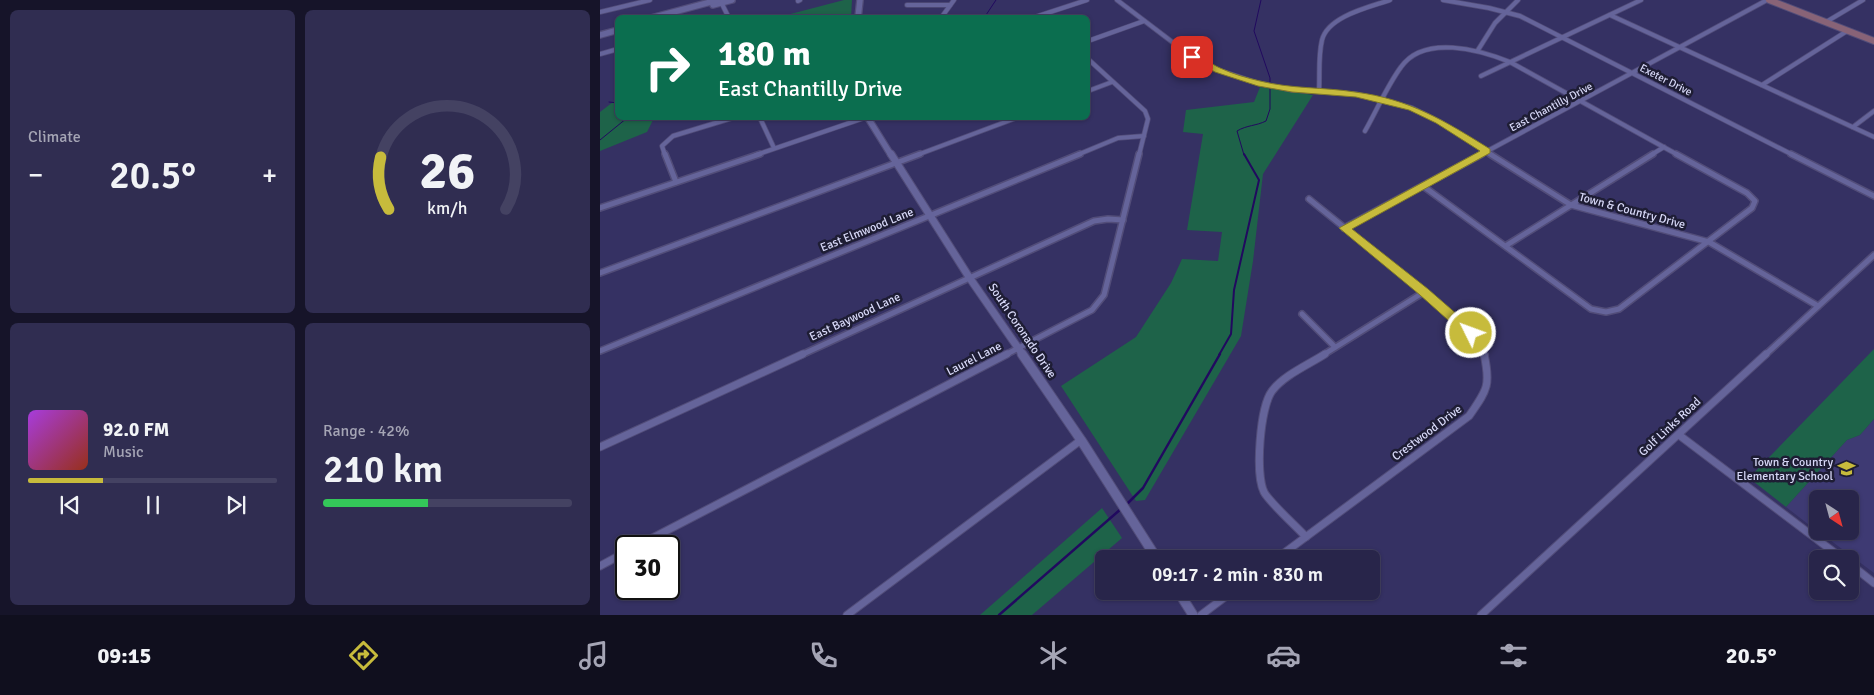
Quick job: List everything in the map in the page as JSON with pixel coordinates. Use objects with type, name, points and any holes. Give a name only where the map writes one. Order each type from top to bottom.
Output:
[{"type":"main road","points":[[1768,0],[1874,41]]},
{"type":"street","points":[[600,12],[648,0]]},
{"type":"street","points":[[663,15],[720,1],[732,0]]},
{"type":"street","points":[[858,15],[860,0]]},
{"type":"street","points":[[942,15],[954,0]]},
{"type":"street","points":[[1041,15],[1087,0]]},
{"type":"street","name":"Town & Country Drive","points":[[1117,0],[1192,57],[1218,70],[1258,83],[1292,90],[1356,94],[1412,108],[1440,122],[1571,204],[1709,242],[1818,306]]},
{"type":"street","points":[[1319,91],[1322,37],[1328,28],[1340,19],[1390,0]]},
{"type":"street","name":"Exeter Drive","points":[[1443,0],[1505,11],[1520,16],[1874,196]]},
{"type":"street","points":[[1478,50],[1483,39],[1505,11],[1518,0]]},
{"type":"street","points":[[1481,76],[1641,0]]},
{"type":"street","name":"East Chantilly Drive","points":[[1344,228],[1768,0]]},
{"type":"street","points":[[1826,22],[1863,0]]},
{"type":"street","points":[[676,15],[720,1]]},
{"type":"street","points":[[720,1],[728,15]]},
{"type":"street","points":[[907,5],[950,5]]},
{"type":"street","points":[[1610,15],[1874,137]]},
{"type":"street","points":[[1090,40],[1144,21]]},
{"type":"street","points":[[600,31],[615,27]]},
{"type":"street","points":[[600,35],[615,31]]},
{"type":"street","points":[[1762,85],[1847,31]]},
{"type":"street","points":[[1365,131],[1402,64],[1410,57],[1431,48],[1461,47],[1478,50],[1510,62],[1747,192],[1755,201],[1752,208],[1709,242],[1619,309],[1606,312],[1591,309],[1507,245],[1423,186]]},
{"type":"street","points":[[600,54],[615,50]]},
{"type":"street","name":"Laurel Lane","points":[[658,535],[1092,310],[1104,296],[1148,119],[1146,111],[1090,61]]},
{"type":"street","points":[[1090,90],[1112,82]]},
{"type":"street","points":[[1853,127],[1874,111]]},
{"type":"street","points":[[676,182],[662,146],[673,136],[724,120]]},
{"type":"street","points":[[761,120],[774,148]]},
{"type":"street","points":[[600,208],[860,120]]},
{"type":"street","name":"South Coronado Drive","points":[[867,120],[969,277],[1081,440],[1151,550]]},
{"type":"street","points":[[600,273],[1010,120]]},
{"type":"street","name":"East Elmwood Lane","points":[[600,351],[1118,138],[1144,136]]},
{"type":"street","points":[[1507,245],[1664,147]]},
{"type":"street","name":"Crestwood Drive","points":[[1288,550],[1469,416],[1487,391],[1488,372],[1484,353],[1471,333],[1424,292],[1309,199]]},
{"type":"street","name":"East Baywood Lane","points":[[600,447],[1094,221],[1108,219],[1124,220]]},
{"type":"street","name":"Golf Links Road","points":[[1481,615],[1874,255]]},
{"type":"street","points":[[1306,537],[1264,492],[1259,463],[1264,412],[1271,392],[1282,381],[1424,292]]},
{"type":"street","points":[[1302,314],[1335,347]]},
{"type":"street","points":[[1679,435],[1831,550]]},
{"type":"street","points":[[847,615],[1081,440]]},
{"type":"street","points":[[600,566],[615,558]]},
{"type":"street","points":[[1859,571],[1874,583]]},
{"type":"street","points":[[1184,600],[1194,615]]},
{"type":"street","points":[[1202,615],[1221,600]]},
{"type":"shaded area","name":"Town & Country Elementary School","points":[[1874,419],[1874,573],[1859,562],[1859,550],[1843,550],[1830,540],[1859,540],[1859,490],[1809,490],[1809,525],[1786,507],[1847,440],[1860,435]]},
{"type":"green space","points":[[844,0],[852,0],[851,15],[787,15]]},
{"type":"green space","points":[[1260,87],[1313,95],[1263,174],[1253,261],[1241,336],[1145,500],[1136,501],[1061,386],[1136,337],[1171,283],[1182,259],[1218,261],[1222,232],[1187,230],[1203,134],[1183,132],[1186,110],[1254,102]]},
{"type":"green space","points":[[615,101],[615,120],[653,120],[647,132],[600,151],[600,112]]},
{"type":"green space","points":[[1874,349],[1874,419],[1860,435],[1847,440],[1786,507],[1749,478]]},
{"type":"green space","points":[[1102,508],[1122,538],[1108,550],[1095,550],[1095,561],[1032,615],[980,615]]},
{"type":"waterway","points":[[986,15],[996,0]]},
{"type":"waterway","points":[[1244,155],[1237,131],[1266,121],[1270,109],[1270,78],[1254,31],[1261,0]]},
{"type":"waterway","points":[[609,102],[615,103]]},
{"type":"waterway","points":[[600,140],[625,120]]},
{"type":"waterway","points":[[1219,355],[1231,334],[1234,290],[1259,180],[1244,154]]},
{"type":"waterway","points":[[1126,505],[1143,488],[1220,354]]},
{"type":"waterway","points":[[999,615],[1122,508]]},
{"type":"place","name":"Town & Country Elementary School","points":[[1847,469]]},
{"type":"route","points":[[1192,57],[1238,78],[1258,83],[1292,90],[1356,94],[1412,108],[1440,122],[1487,151],[1344,228],[1424,292],[1471,333]]}]
